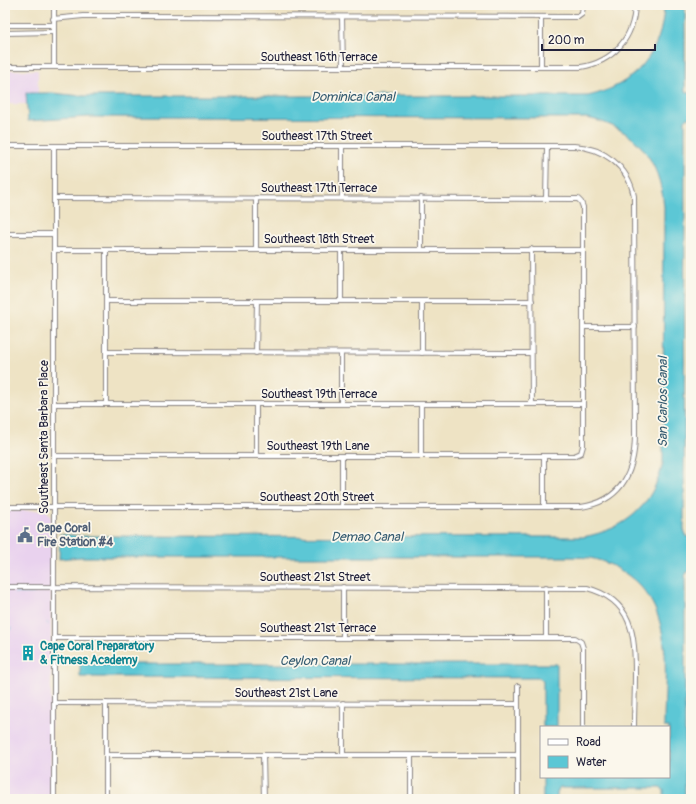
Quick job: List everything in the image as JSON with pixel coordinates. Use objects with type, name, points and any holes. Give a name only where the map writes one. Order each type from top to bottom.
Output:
[{"type":"street","points":[[54,5],[54,67]]},
{"type":"street","points":[[53,19],[83,16],[578,17],[582,14],[583,5]]},
{"type":"street","name":"Southeast 16th Terrace","points":[[5,67],[581,67],[593,64],[609,56],[624,42],[632,24],[635,5]]},
{"type":"street","points":[[342,17],[343,67]]},
{"type":"street","points":[[540,17],[540,67]]},
{"type":"street","points":[[5,25],[53,25]]},
{"type":"street","points":[[5,33],[53,32]]},
{"type":"street","name":"Southeast 17th Street","points":[[5,146],[574,146],[593,149],[611,158],[621,169],[631,186],[634,201],[635,448],[633,463],[623,484]]},
{"type":"street","points":[[342,146],[342,198]]},
{"type":"street","name":"Southeast Santa Barbara Place","points":[[54,147],[54,799]]},
{"type":"street","points":[[546,147],[546,198]]},
{"type":"street","name":"Southeast 17th Terrace","points":[[55,198],[575,198],[581,202],[583,207],[583,250]]},
{"type":"street","points":[[256,198],[256,249]]},
{"type":"street","points":[[421,198],[421,250]]},
{"type":"street","points":[[5,234],[54,234]]},
{"type":"street","points":[[531,249],[532,404]]},
{"type":"street","name":"Southeast 18th Street","points":[[55,250],[583,250]]},
{"type":"street","points":[[106,250],[106,404]]},
{"type":"street","points":[[341,250],[341,301]]},
{"type":"street","points":[[583,250],[583,404]]},
{"type":"street","points":[[106,301],[532,301]]},
{"type":"street","points":[[256,353],[257,301]]},
{"type":"street","points":[[422,301],[422,353]]},
{"type":"street","points":[[583,327],[635,327]]},
{"type":"street","points":[[106,352],[532,352]]},
{"type":"street","points":[[341,353],[341,404]]},
{"type":"street","name":"Southeast 19th Terrace","points":[[55,404],[583,404]]},
{"type":"street","points":[[256,404],[256,456]]},
{"type":"street","points":[[421,404],[421,456]]},
{"type":"street","name":"Southeast 19th Lane","points":[[54,456],[573,456],[581,452],[583,446],[583,404]]},
{"type":"street","points":[[342,456],[342,507]]},
{"type":"street","points":[[544,456],[544,507]]},
{"type":"street","name":"Southeast 20th Street","points":[[5,508],[576,507],[591,505],[606,499],[623,484]]},
{"type":"street","name":"Southeast 21st Street","points":[[5,587],[587,588],[605,595],[619,606],[631,623],[634,639],[634,726]]},
{"type":"street","points":[[343,587],[343,638]]},
{"type":"street","points":[[546,587],[546,638]]},
{"type":"street","name":"Southeast 21st Terrace","points":[[54,638],[575,638],[581,642],[583,648],[583,726]]},
{"type":"street","points":[[518,686],[518,799]]},
{"type":"street","name":"Southeast 21st Lane","points":[[54,703],[518,704]]},
{"type":"street","points":[[106,703],[106,799]]},
{"type":"street","points":[[343,703],[343,755]]},
{"type":"street","points":[[106,755],[518,755]]},
{"type":"street","points":[[263,755],[264,799]]},
{"type":"street","points":[[411,755],[411,799]]},
{"type":"shaded area","points":[[9,70],[38,70],[38,93],[26,93],[26,104],[5,104],[5,72]]},
{"type":"shaded area","points":[[46,510],[51,516],[51,799],[5,799],[5,511]]},
{"type":"water","points":[[664,5],[685,5],[685,91],[691,93],[691,118],[687,118],[685,120],[684,530],[686,536],[691,537],[691,571],[687,572],[685,576],[685,799],[664,799],[664,790],[660,788],[560,788],[557,792],[557,799],[543,799],[543,778],[670,778],[670,726],[664,726],[665,666],[661,626],[654,607],[644,590],[629,576],[606,563],[590,558],[568,557],[81,557],[59,559],[60,534],[80,536],[583,537],[612,528],[624,522],[635,514],[652,492],[663,463],[664,207],[662,190],[657,174],[651,160],[642,148],[632,138],[619,129],[587,118],[88,117],[28,121],[26,93],[52,93],[81,96],[588,96],[619,84],[643,65],[652,52],[658,38]]},
{"type":"water","points":[[80,664],[557,664],[557,726],[543,726],[543,681],[539,678],[80,677]]},
{"type":"waterway","points":[[15,593],[34,593]]},
{"type":"waterway","points":[[6,627],[7,607]]},
{"type":"place","name":"Cape Coral Fire Station #4","points":[[25,535]]},
{"type":"place","name":"Cape Coral Preparatory & Fitness Academy","points":[[28,653]]},
{"type":"water label","name":"Dominica Canal","points":[[353,97]]},
{"type":"water label","name":"San Carlos Canal","points":[[663,402]]},
{"type":"water label","name":"Demao Canal","points":[[367,537]]},
{"type":"water label","name":"Ceylon Canal","points":[[315,661]]}]
